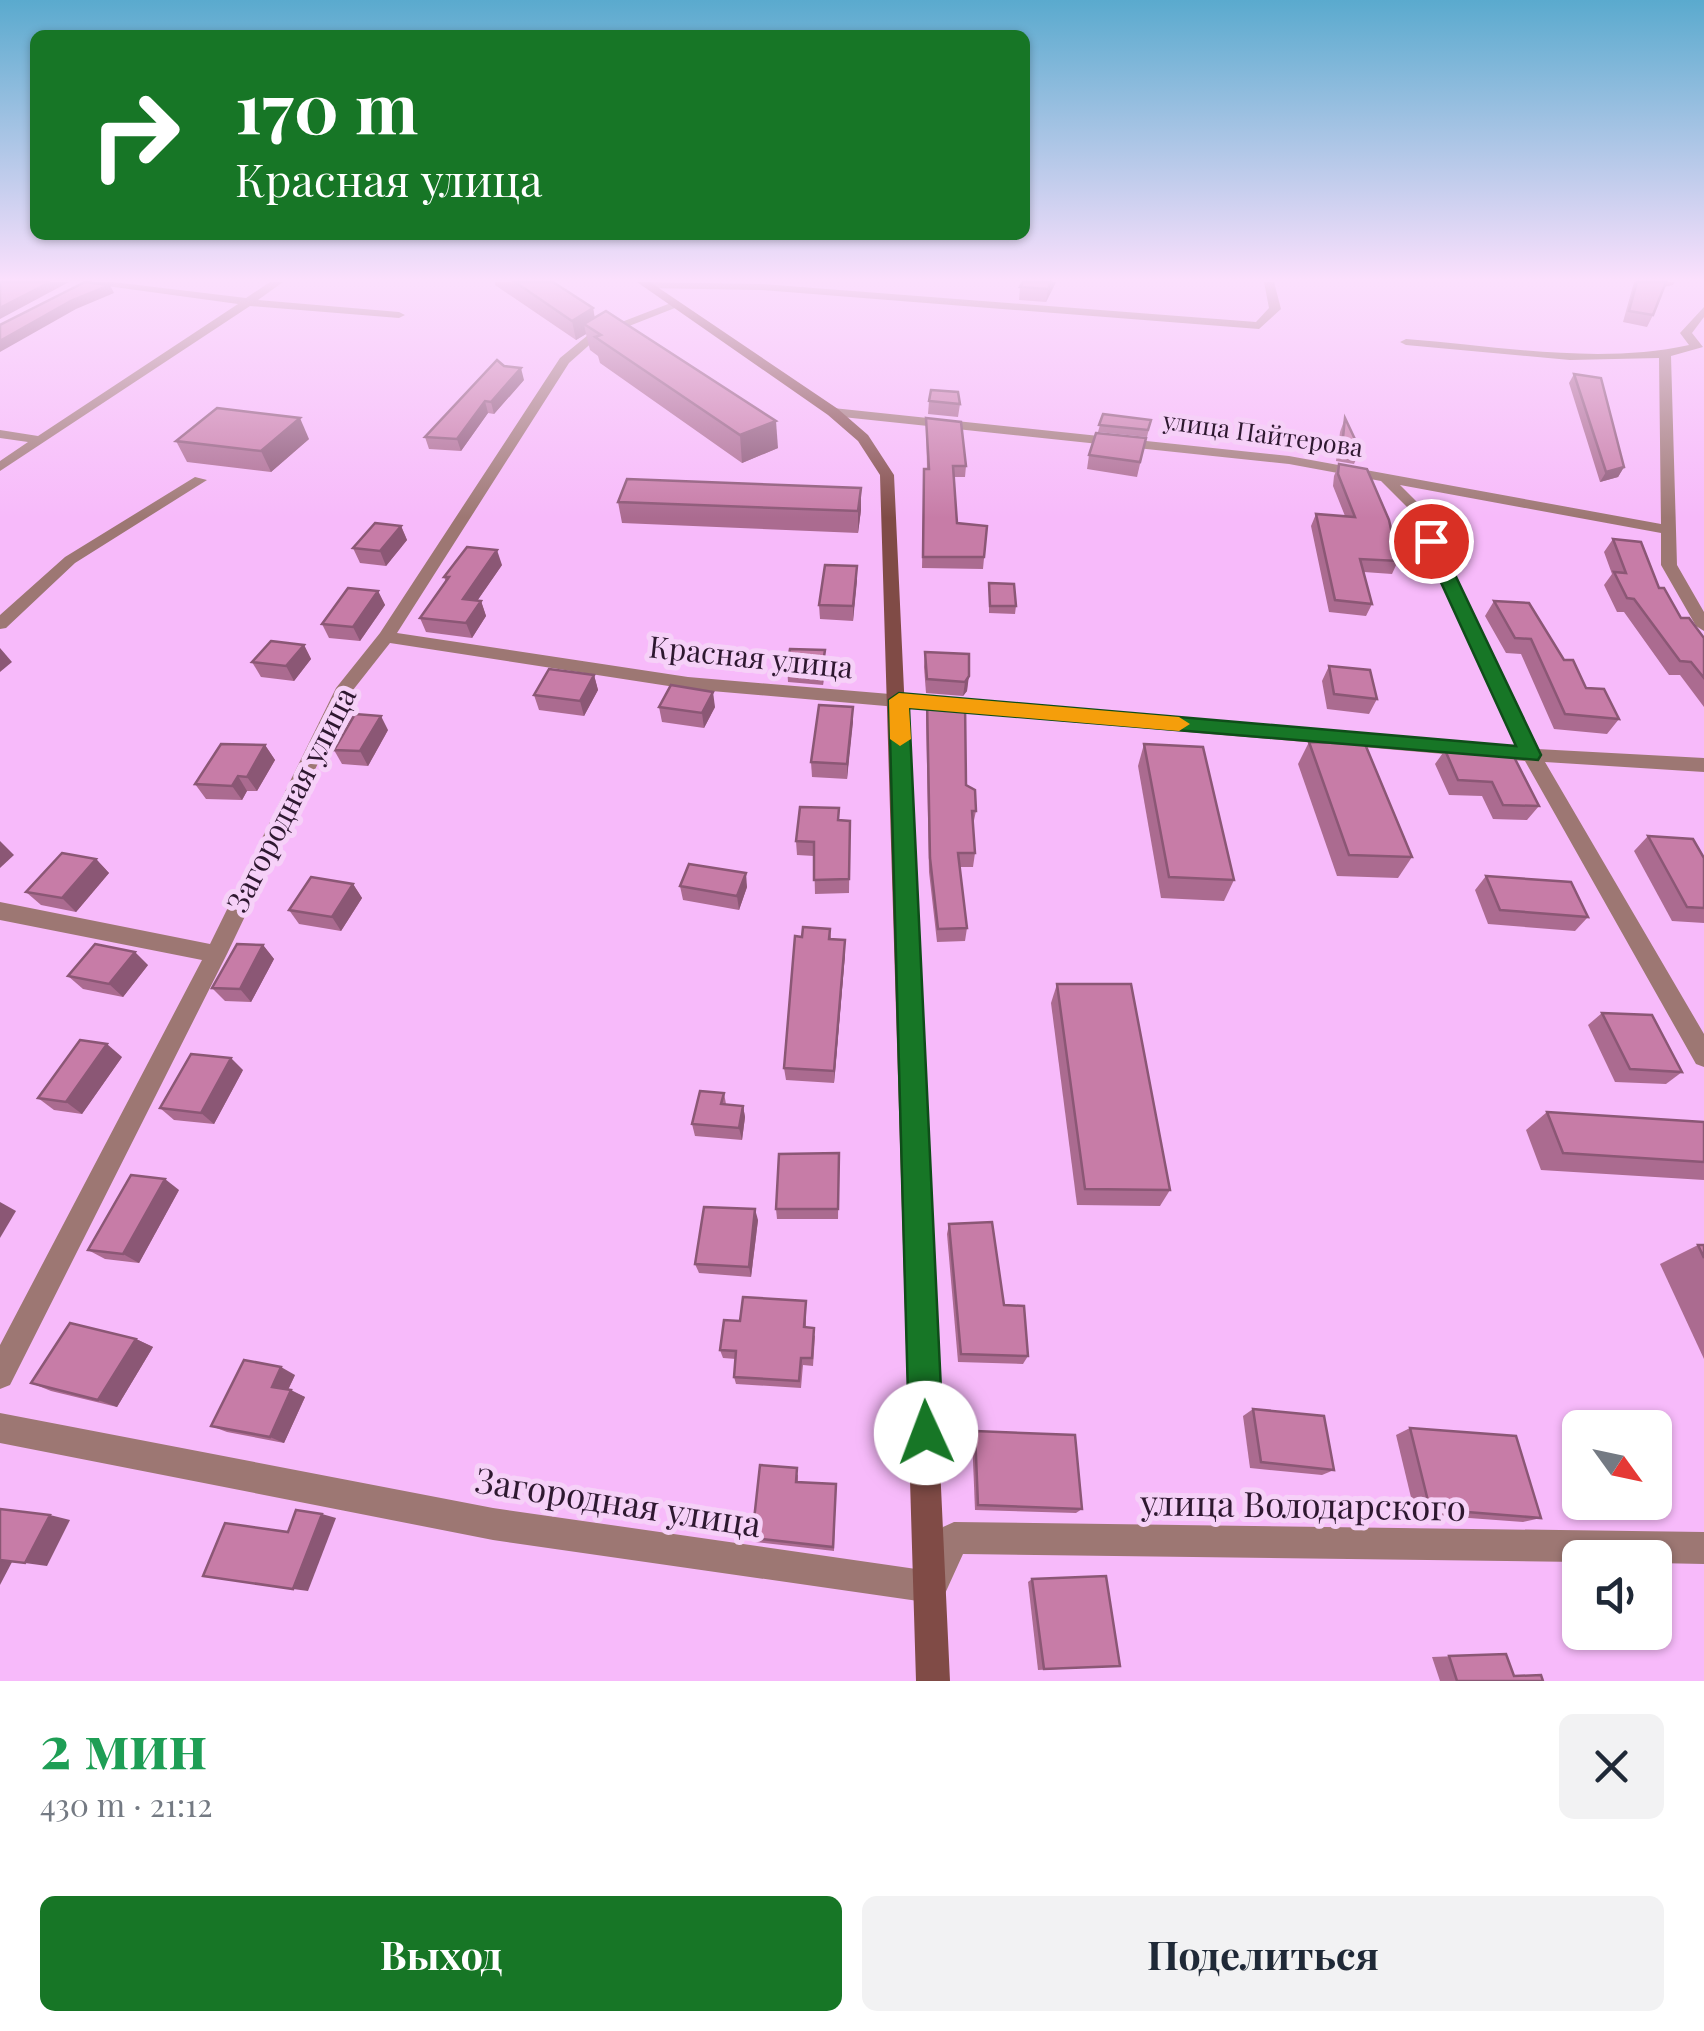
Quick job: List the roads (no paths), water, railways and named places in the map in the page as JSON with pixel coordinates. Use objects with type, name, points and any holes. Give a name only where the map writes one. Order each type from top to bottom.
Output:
[{"type":"main road","points":[[759,360],[834,412],[864,438],[888,475],[933,1681]]},
{"type":"street","points":[[0,467],[161,360]]},
{"type":"street","name":"Загородная улица","points":[[0,1375],[216,954],[345,688],[386,637],[565,360]]},
{"type":"street","points":[[1665,360],[1665,529],[1669,565],[1704,626]]},
{"type":"street","name":"улица Пайтерова","points":[[834,412],[1289,460],[1665,529]]},
{"type":"street","points":[[0,434],[40,440]]},
{"type":"street","points":[[0,624],[70,560],[200,480]]},
{"type":"street","name":"улица Пайтерова","points":[[1387,480],[1414,506],[1530,755],[1704,1056]]},
{"type":"street","name":"Красная улица","points":[[386,637],[688,683],[1530,755],[1704,764]]},
{"type":"street","points":[[0,911],[216,954]]},
{"type":"street","name":"Загородная улица","points":[[0,1428],[492,1524],[932,1587]]},
{"type":"street","name":"улица Володарского","points":[[932,1587],[954,1538],[1704,1548]]}]
